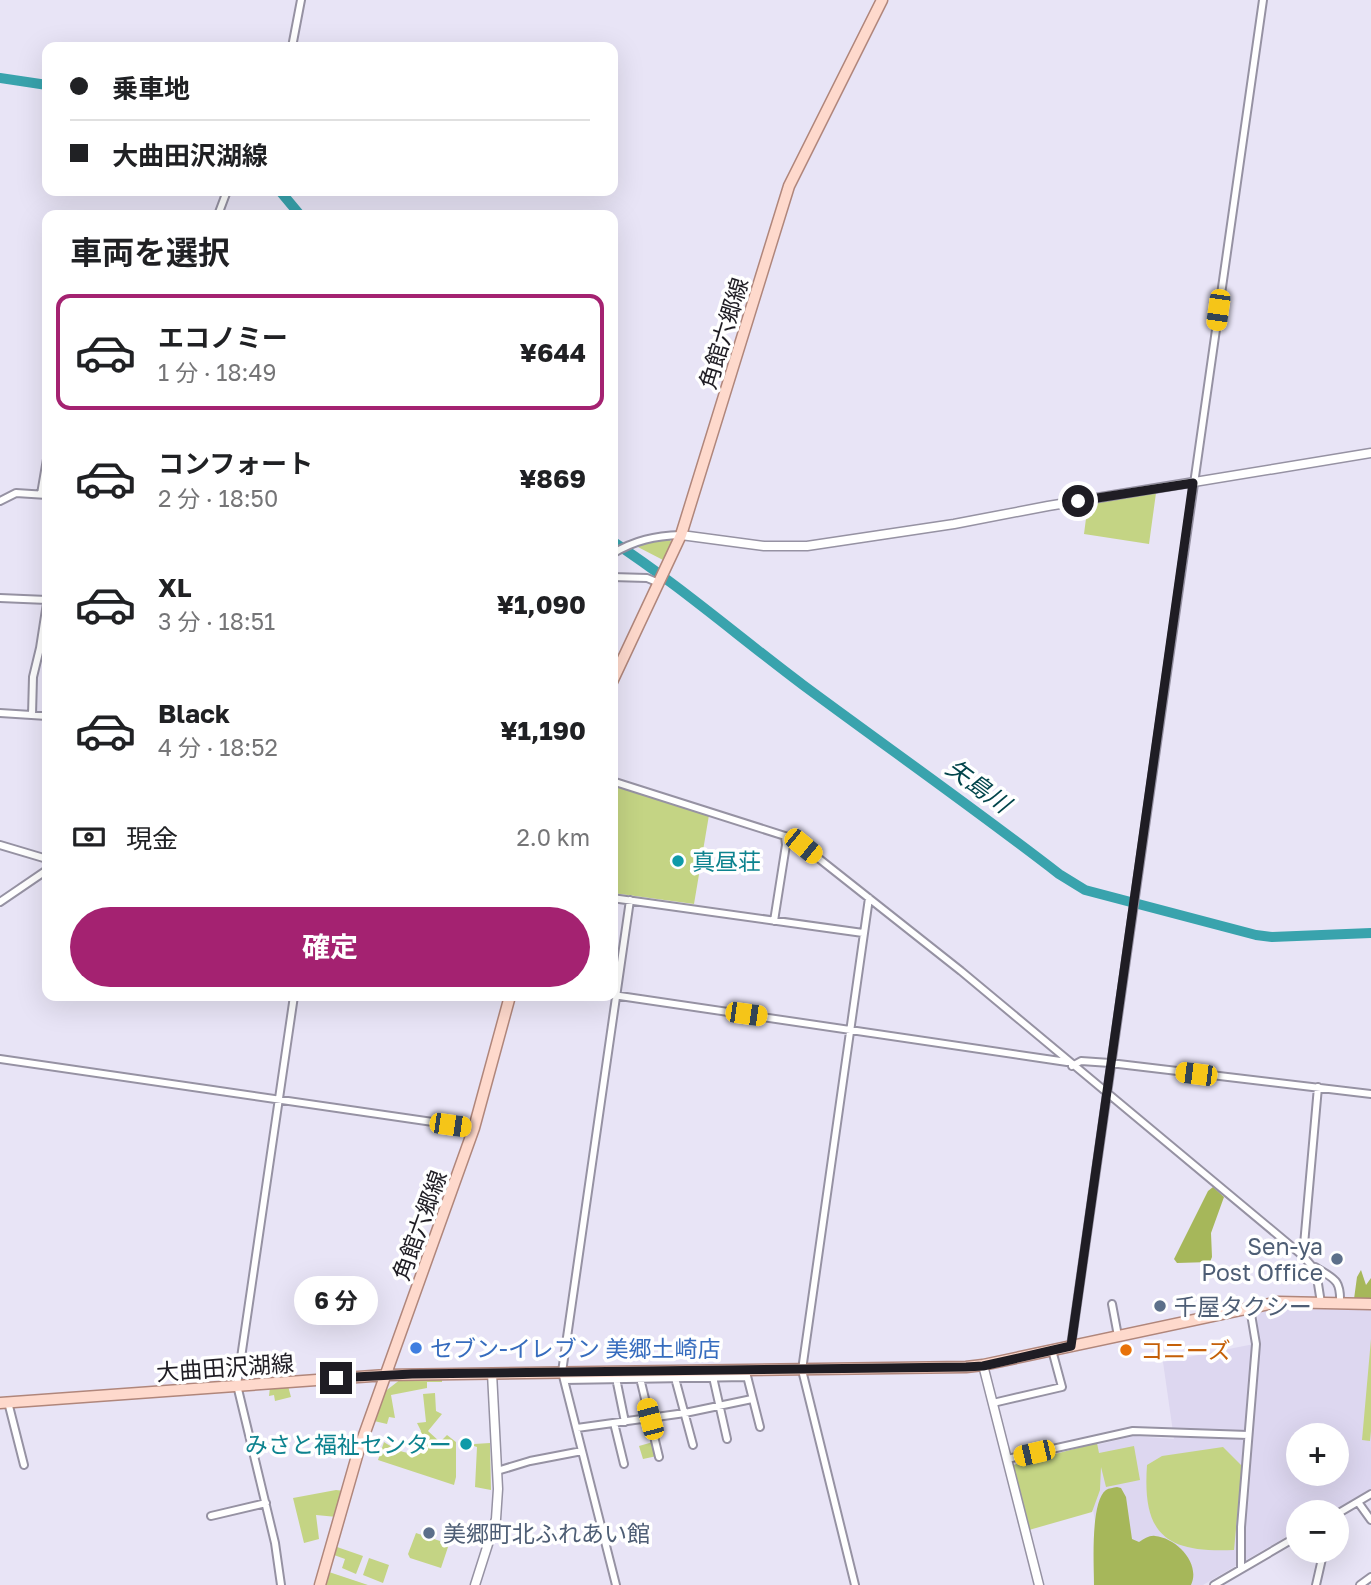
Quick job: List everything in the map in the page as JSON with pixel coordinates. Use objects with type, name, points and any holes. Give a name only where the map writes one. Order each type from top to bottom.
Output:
[{"type":"main road","name":"角館六郷線","points":[[618,669],[681,535],[789,186],[882,0]]},
{"type":"main road","name":"角館六郷線","points":[[320,1585],[359,1449],[474,1128],[509,1001]]},
{"type":"main road","name":"大曲田沢湖線","points":[[4,1403],[386,1375],[746,1374],[802,1370],[983,1366],[1278,1303],[1371,1304]]},
{"type":"street","points":[[293,42],[301,0]]},
{"type":"street","points":[[1071,1346],[1263,0]]},
{"type":"street","points":[[618,550],[648,538],[681,535],[764,546],[807,546],[954,524],[1371,453]]},
{"type":"street","points":[[0,501],[16,493],[42,494]]},
{"type":"street","points":[[618,577],[661,578]]},
{"type":"street","points":[[0,598],[42,602]]},
{"type":"street","points":[[32,715],[33,677],[42,635]]},
{"type":"street","points":[[0,713],[42,716]]},
{"type":"street","points":[[618,783],[785,836],[803,846],[961,971],[1303,1256],[1316,1271],[1321,1303]]},
{"type":"street","points":[[774,920],[786,845],[785,836]]},
{"type":"street","points":[[0,845],[42,858]]},
{"type":"street","points":[[0,902],[42,873]]},
{"type":"street","points":[[855,1585],[802,1370],[869,898]]},
{"type":"street","points":[[618,899],[863,933]]},
{"type":"street","points":[[618,971],[630,900]]},
{"type":"street","points":[[618,996],[1070,1064],[1081,1061],[1110,1063],[1371,1094]]},
{"type":"street","points":[[281,1585],[275,1543],[237,1385],[293,1001]]},
{"type":"street","points":[[613,1001],[563,1376],[616,1585]]},
{"type":"street","points":[[0,1059],[474,1128]]},
{"type":"street","points":[[1303,1256],[1318,1087]]},
{"type":"street","points":[[1310,1264],[1338,1282],[1341,1287],[1340,1303]]},
{"type":"street","points":[[1112,1304],[1118,1336]]},
{"type":"street","points":[[1241,1569],[1241,1527],[1256,1344],[1250,1308]]},
{"type":"street","points":[[993,1403],[1062,1387],[1052,1350]]},
{"type":"street","points":[[983,1366],[1039,1585]]},
{"type":"street","points":[[475,1585],[496,1519],[497,1471],[492,1373]]},
{"type":"street","points":[[563,1376],[675,1378],[746,1374],[760,1427]]},
{"type":"street","points":[[713,1377],[727,1439]]},
{"type":"street","points":[[616,1378],[625,1422]]},
{"type":"street","points":[[640,1378],[659,1458]]},
{"type":"street","points":[[675,1378],[694,1445]]},
{"type":"street","points":[[577,1428],[650,1419],[752,1399]]},
{"type":"street","points":[[4,1403],[24,1465]]},
{"type":"street","points":[[614,1423],[624,1464]]},
{"type":"street","points":[[1007,1459],[1133,1432],[1248,1435]]},
{"type":"street","points":[[497,1471],[530,1461],[582,1451]]},
{"type":"street","points":[[1349,1507],[1371,1494]]},
{"type":"street","points":[[1358,1502],[1371,1520]]},
{"type":"street","points":[[211,1516],[266,1503]]},
{"type":"street","points":[[1214,1585],[1286,1543]]},
{"type":"street","points":[[1316,1585],[1321,1563]]},
{"type":"street","points":[[1360,1585],[1371,1577]]},
{"type":"shaded area","points":[[1262,1307],[1371,1309],[1371,1489],[1349,1501],[1286,1500],[1286,1537],[1203,1585],[1107,1585],[1093,1510],[1025,1530],[1013,1465],[1134,1436],[1174,1439],[1163,1362],[1259,1343],[1257,1314]]},
{"type":"green space","points":[[1156,493],[1149,544],[1084,534],[1088,503]]},
{"type":"green space","points":[[668,537],[672,543],[663,560],[634,545]]},
{"type":"green space","points":[[618,787],[709,815],[694,904],[618,894]]},
{"type":"green space","points":[[1213,1187],[1224,1197],[1211,1233],[1210,1262],[1177,1263],[1174,1259],[1208,1191]]},
{"type":"green space","points":[[1361,1270],[1366,1285],[1371,1278],[1371,1300],[1354,1299],[1357,1277]]},
{"type":"green space","points":[[1371,1339],[1371,1431],[1370,1441],[1362,1440]]},
{"type":"green space","points":[[442,1378],[442,1382],[427,1382],[427,1388],[391,1395],[395,1418],[389,1417],[387,1424],[374,1421],[383,1393],[401,1379]]},
{"type":"green space","points":[[288,1386],[291,1397],[275,1401],[274,1395],[269,1396],[270,1387]]},
{"type":"green space","points":[[435,1393],[436,1411],[442,1414],[428,1431],[440,1442],[447,1435],[456,1442],[454,1485],[378,1460],[384,1442],[406,1452],[419,1450],[421,1431],[417,1423],[426,1422],[423,1394]]},
{"type":"green space","points":[[653,1442],[657,1456],[643,1459],[639,1446]]},
{"type":"green space","points":[[490,1443],[491,1490],[475,1487],[477,1447],[474,1446]]},
{"type":"green space","points":[[1097,1443],[1099,1453],[1134,1446],[1140,1480],[1106,1487],[1101,1467],[1100,1490],[1092,1512],[1029,1530],[1013,1465]]},
{"type":"green space","points":[[1223,1447],[1242,1466],[1234,1550],[1191,1548],[1175,1543],[1163,1535],[1154,1523],[1149,1508],[1147,1465],[1162,1456]]},
{"type":"green space","points":[[1121,1488],[1126,1497],[1132,1539],[1139,1542],[1155,1536],[1179,1547],[1193,1569],[1191,1585],[1094,1585],[1097,1507],[1106,1490]]},
{"type":"green space","points":[[344,1491],[337,1517],[316,1515],[319,1539],[304,1543],[293,1498]]},
{"type":"green space","points":[[416,1533],[449,1544],[441,1568],[410,1558],[408,1554]]},
{"type":"green space","points":[[337,1547],[363,1556],[356,1574],[342,1568],[345,1559],[334,1555]]},
{"type":"green space","points":[[369,1558],[389,1565],[383,1583],[363,1575]]},
{"type":"green space","points":[[329,1572],[368,1585],[324,1585]]},
{"type":"waterway","name":"矢島川","points":[[0,78],[42,84]]},
{"type":"waterway","name":"矢島川","points":[[284,196],[296,210]]},
{"type":"waterway","name":"矢島川","points":[[618,545],[661,575],[803,685],[1059,874],[1085,890],[1256,935],[1272,937],[1371,933]]},
{"type":"place","name":"真昼荘","points":[[678,861]]},
{"type":"place","name":"Sen-ya Post Office","points":[[1337,1259]]},
{"type":"place","name":"千屋タクシー","points":[[1160,1306]]},
{"type":"place","name":"セブン-イレブン 美郷土崎店","points":[[416,1348]]},
{"type":"place","name":"コニーズ","points":[[1126,1350]]},
{"type":"place","name":"みさと福祉センター","points":[[466,1444]]},
{"type":"place","name":"美郷町北ふれあい館","points":[[429,1533]]},
{"type":"route","points":[[336,1378],[412,1374],[966,1367],[983,1366],[1071,1346],[1193,483],[1078,501]]}]
